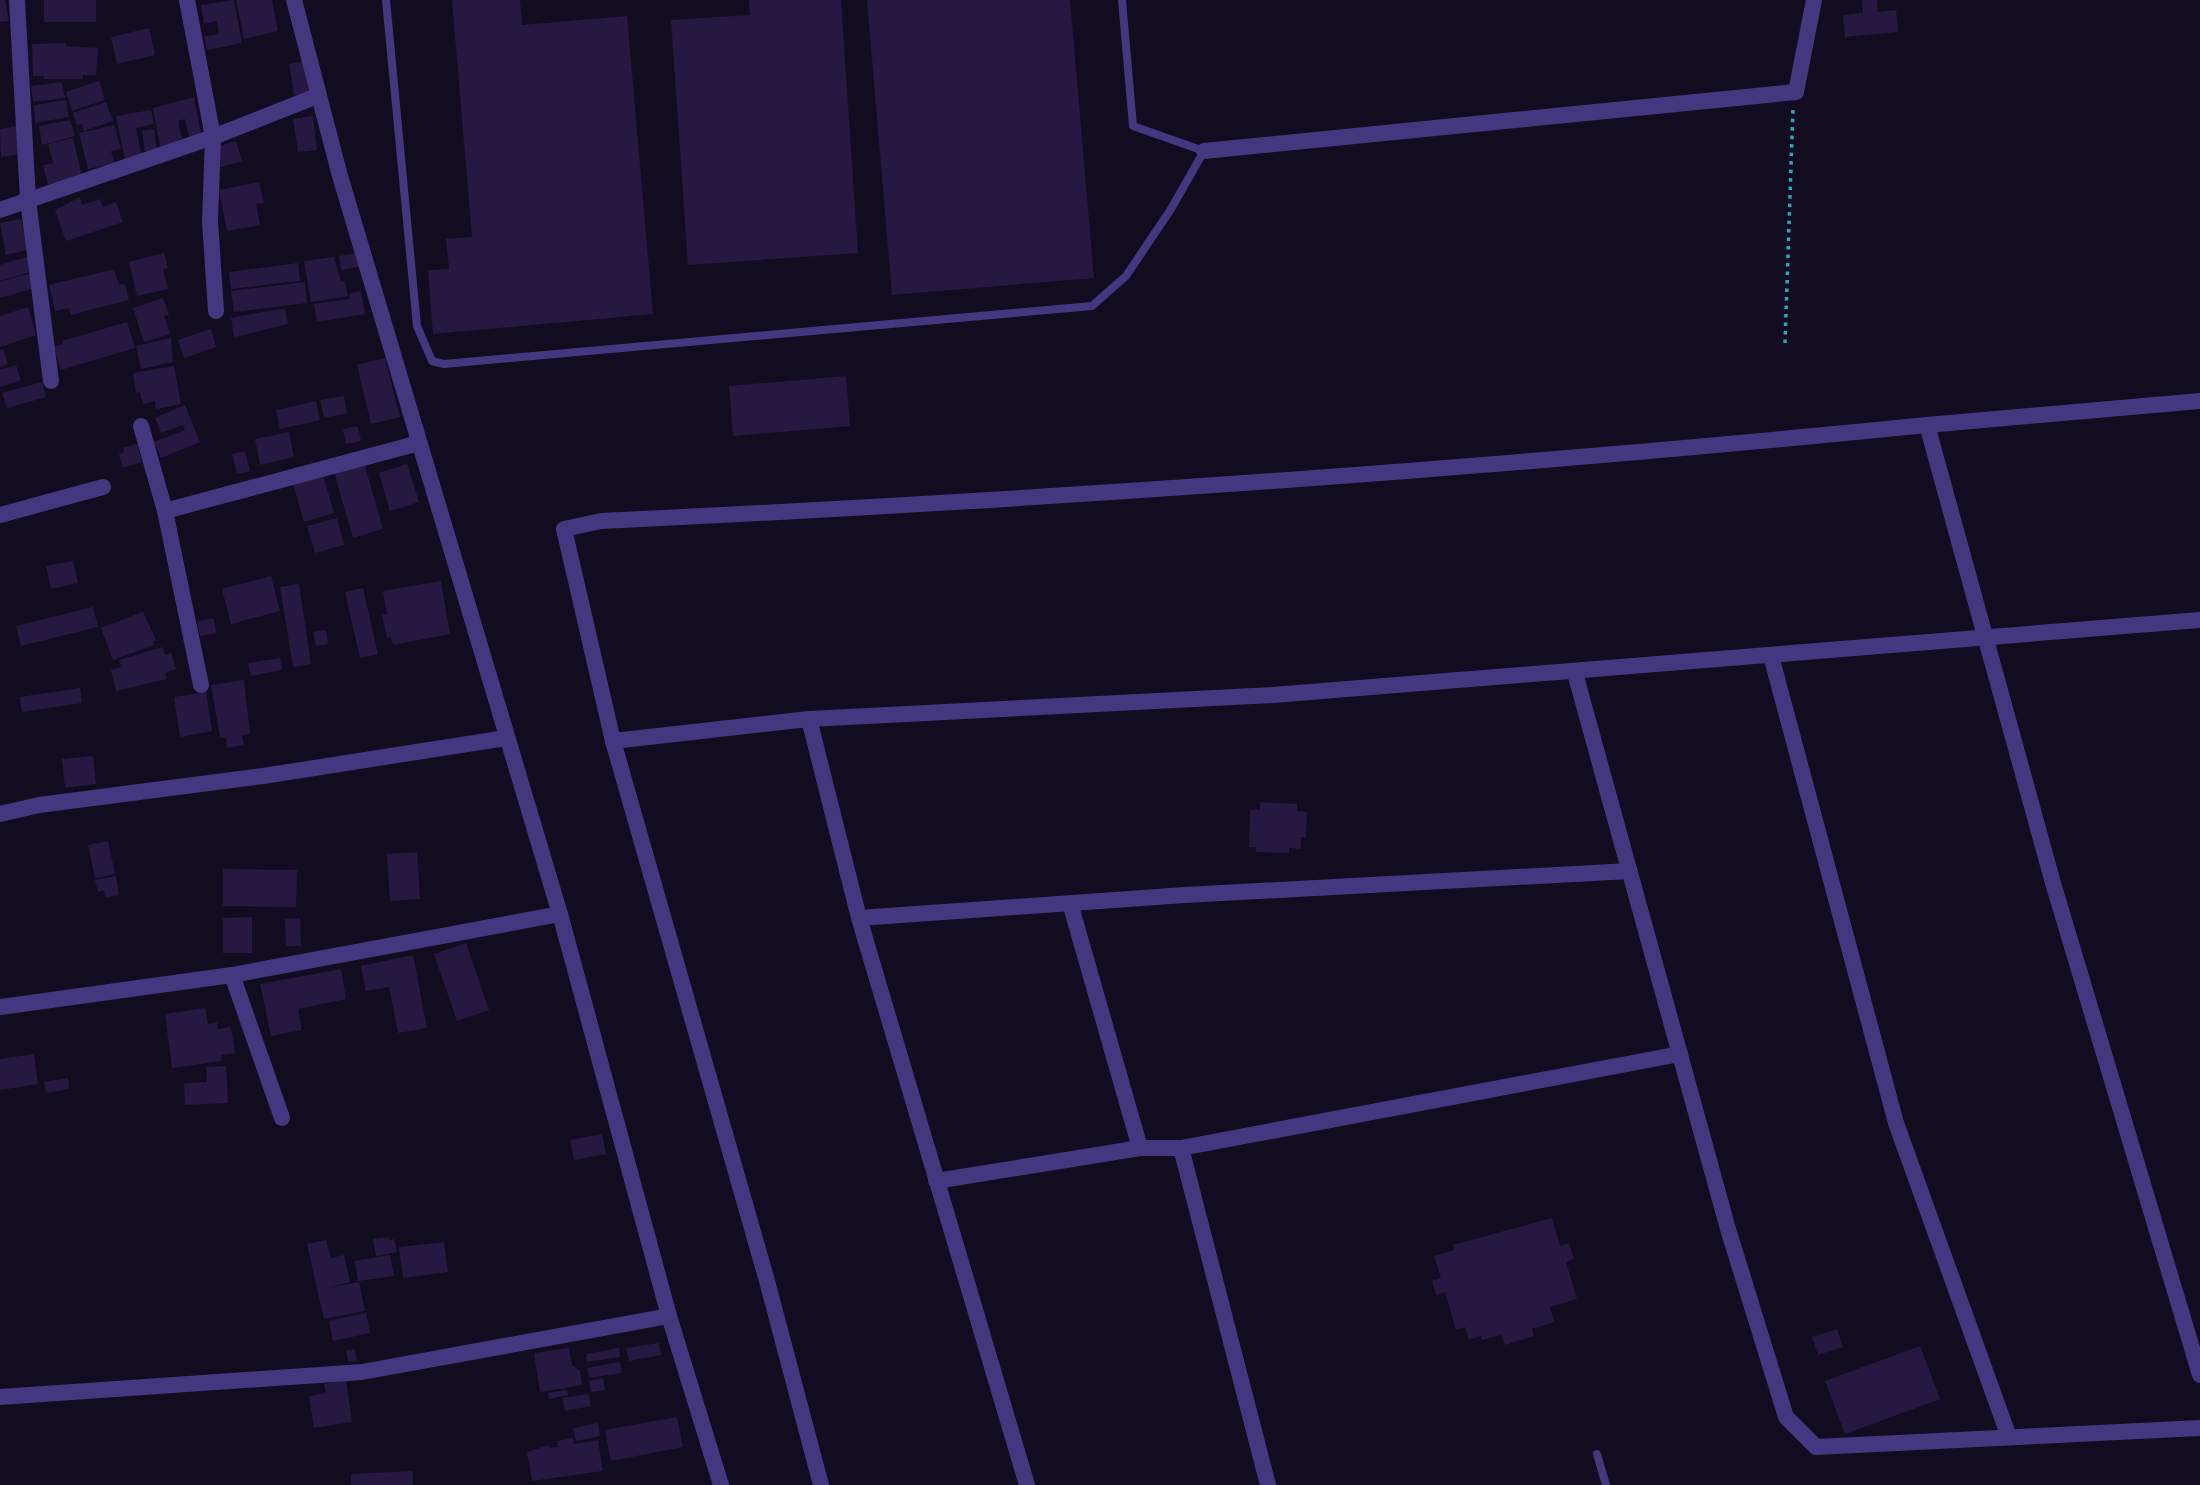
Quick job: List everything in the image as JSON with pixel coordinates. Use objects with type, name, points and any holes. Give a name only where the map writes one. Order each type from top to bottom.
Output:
[{"type":"street","points":[[17,0],[28,200],[51,381]]},
{"type":"street","points":[[187,0],[213,137],[210,222],[216,311]]},
{"type":"street","points":[[294,0],[317,96],[560,914],[669,1317],[721,1485]]},
{"type":"street","points":[[1204,151],[1796,92],[1814,0]]},
{"type":"street","points":[[0,210],[213,137],[317,96]]},
{"type":"street","points":[[821,1485],[767,1281],[613,741],[564,529],[601,521],[909,506],[1600,458],[2200,401]]},
{"type":"street","points":[[1927,425],[2057,896],[2200,1375]]},
{"type":"street","points":[[141,426],[165,511],[201,685]]},
{"type":"street","points":[[165,511],[419,443]]},
{"type":"street","points":[[0,515],[103,488]]},
{"type":"street","points":[[613,741],[809,719],[1273,695],[1575,673],[2200,620]]},
{"type":"street","points":[[1771,656],[1896,1123],[2009,1437]]},
{"type":"street","points":[[1575,673],[1728,1229],[1786,1417],[1816,1447],[2200,1428]]},
{"type":"street","points":[[809,719],[859,918],[1027,1485]]},
{"type":"street","points":[[0,814],[39,805],[263,776],[506,738]]},
{"type":"street","points":[[859,918],[1070,903],[1630,871]]},
{"type":"street","points":[[1070,903],[1140,1148]]},
{"type":"street","points":[[0,1007],[232,975],[560,914]]},
{"type":"street","points":[[232,975],[282,1118]]},
{"type":"street","points":[[936,1181],[1140,1148],[1181,1148],[1680,1054]]},
{"type":"street","points":[[1181,1148],[1268,1485]]},
{"type":"street","points":[[0,1397],[67,1390],[302,1379],[362,1372],[669,1317]]},
{"type":"lane","points":[[386,0],[417,327],[432,361],[444,364],[1092,306],[1126,276],[1171,209],[1204,151],[1133,126],[1122,0]]},
{"type":"lane","points":[[1597,1454],[1606,1485]]},
{"type":"path","points":[[1786,342],[1796,92]]},
{"type":"building","points":[[0,0],[5,0],[9,21],[0,22]]},
{"type":"building","points":[[44,0],[96,0],[96,22],[44,22]]},
{"type":"building","points":[[234,0],[242,43],[207,50],[204,36],[219,34],[217,21],[204,24],[201,5]]},
{"type":"building","points":[[236,0],[272,0],[278,31],[244,39]]},
{"type":"building","points":[[452,0],[520,0],[522,25],[627,16],[653,314],[433,334],[428,270],[449,269],[446,239],[472,237]]},
{"type":"building","points":[[749,0],[841,0],[858,253],[688,265],[671,20],[750,15]]},
{"type":"building","points":[[867,0],[1070,0],[1094,278],[892,295]]},
{"type":"building","points":[[1862,0],[1877,0],[1878,12],[1896,10],[1898,32],[1845,37],[1843,15],[1863,13]]},
{"type":"building","points":[[149,28],[155,55],[117,64],[111,37]]},
{"type":"building","points":[[66,43],[66,46],[98,48],[96,75],[83,75],[83,79],[44,79],[44,76],[33,76],[32,44]]},
{"type":"building","points":[[305,61],[310,93],[294,95],[289,64]]},
{"type":"building","points":[[99,81],[105,100],[72,111],[66,92]]},
{"type":"building","points":[[62,82],[65,98],[33,102],[31,86]]},
{"type":"building","points":[[194,97],[201,134],[189,136],[185,119],[178,121],[182,139],[177,140],[178,146],[161,150],[153,108]]},
{"type":"building","points":[[66,100],[69,117],[35,123],[34,105]]},
{"type":"building","points":[[106,102],[113,121],[84,131],[82,124],[77,125],[73,113]]},
{"type":"building","points":[[151,110],[154,124],[136,128],[142,157],[125,160],[116,116]]},
{"type":"building","points":[[313,116],[317,150],[298,152],[293,119]]},
{"type":"building","points":[[70,120],[75,136],[42,145],[39,126]]},
{"type":"building","points":[[114,125],[121,149],[111,151],[114,163],[88,169],[79,133]]},
{"type":"building","points":[[16,126],[20,154],[1,157],[0,129]]},
{"type":"building","points":[[154,129],[157,149],[145,151],[142,131]]},
{"type":"building","points":[[73,138],[82,176],[48,185],[43,165],[53,163],[48,144]]},
{"type":"building","points":[[236,141],[242,161],[218,168],[212,148]]},
{"type":"building","points":[[259,182],[264,203],[256,204],[260,225],[227,231],[219,190]]},
{"type":"building","points":[[80,197],[82,205],[100,199],[103,207],[116,202],[123,222],[66,241],[55,210]]},
{"type":"building","points":[[21,219],[28,250],[6,255],[0,223]]},
{"type":"building","points":[[164,253],[168,268],[163,270],[168,289],[137,296],[129,262]]},
{"type":"building","points":[[358,253],[361,266],[341,270],[339,256]]},
{"type":"building","points":[[30,256],[34,271],[0,281],[0,265]]},
{"type":"building","points":[[334,257],[341,282],[345,281],[348,296],[311,302],[304,261]]},
{"type":"building","points":[[298,263],[300,281],[231,289],[229,272]]},
{"type":"building","points":[[114,269],[119,285],[125,284],[129,300],[71,315],[69,308],[55,311],[49,285]]},
{"type":"building","points":[[31,273],[35,288],[0,298],[0,282]]},
{"type":"building","points":[[305,282],[307,303],[234,312],[231,291]]},
{"type":"building","points":[[361,291],[365,314],[317,322],[314,304],[350,299],[349,293]]},
{"type":"building","points":[[163,298],[169,315],[164,316],[170,334],[144,342],[133,308]]},
{"type":"building","points":[[28,307],[36,335],[0,347],[0,316]]},
{"type":"building","points":[[285,308],[288,324],[234,337],[231,318]]},
{"type":"building","points":[[127,322],[135,348],[61,370],[54,347],[63,344],[62,341]]},
{"type":"building","points":[[211,329],[216,347],[184,358],[178,340]]},
{"type":"building","points":[[171,338],[173,362],[141,369],[136,346]]},
{"type":"building","points":[[3,349],[8,364],[0,367],[0,350]]},
{"type":"building","points":[[385,358],[400,417],[371,424],[357,365]]},
{"type":"building","points":[[16,365],[21,380],[0,387],[0,370]]},
{"type":"building","points":[[174,366],[181,404],[156,409],[155,401],[143,404],[140,392],[136,393],[133,373]]},
{"type":"building","points":[[846,376],[850,426],[733,436],[729,386]]},
{"type":"building","points":[[42,382],[46,397],[7,408],[2,393]]},
{"type":"building","points":[[344,396],[347,413],[324,418],[320,400]]},
{"type":"building","points":[[316,401],[320,420],[280,429],[276,410]]},
{"type":"building","points":[[185,405],[200,442],[161,458],[154,442],[185,430],[183,425],[161,433],[155,418]]},
{"type":"building","points":[[358,426],[361,441],[346,444],[343,429]]},
{"type":"building","points":[[289,432],[294,457],[260,465],[255,439]]},
{"type":"building","points":[[137,444],[142,462],[123,468],[119,454],[124,452],[123,448]]},
{"type":"building","points":[[245,451],[250,471],[237,474],[232,454]]},
{"type":"building","points":[[364,463],[383,529],[353,538],[334,472]]},
{"type":"building","points":[[407,464],[419,502],[390,511],[379,473]]},
{"type":"building","points":[[323,475],[334,513],[304,522],[293,484]]},
{"type":"building","points":[[337,518],[344,545],[315,553],[307,526]]},
{"type":"building","points":[[73,561],[78,583],[51,589],[46,566]]},
{"type":"building","points":[[271,576],[280,611],[231,624],[222,589]]},
{"type":"building","points":[[441,581],[450,634],[393,645],[391,637],[387,638],[382,615],[387,614],[383,591]]},
{"type":"building","points":[[299,584],[311,664],[293,667],[280,587]]},
{"type":"building","points":[[363,588],[378,654],[360,658],[345,592]]},
{"type":"building","points":[[93,607],[98,627],[21,646],[16,626]]},
{"type":"building","points":[[143,612],[156,640],[154,645],[113,660],[101,628]]},
{"type":"building","points":[[214,618],[216,633],[200,636],[197,621]]},
{"type":"building","points":[[326,630],[328,644],[316,646],[313,632]]},
{"type":"building","points":[[163,647],[165,655],[171,653],[176,669],[165,673],[167,679],[116,691],[111,670],[121,667],[119,660]]},
{"type":"building","points":[[280,658],[282,670],[251,676],[248,663]]},
{"type":"building","points":[[244,680],[250,734],[242,735],[244,745],[227,748],[226,738],[220,738],[211,685]]},
{"type":"building","points":[[80,688],[82,703],[22,712],[20,697]]},
{"type":"building","points":[[206,692],[212,731],[180,737],[174,697]]},
{"type":"building","points":[[93,756],[96,784],[65,788],[62,759]]},
{"type":"building","points":[[1260,802],[1297,804],[1297,811],[1307,812],[1306,837],[1301,837],[1301,849],[1289,848],[1289,853],[1256,852],[1256,847],[1249,847],[1250,810],[1260,810]]},
{"type":"building","points":[[108,841],[115,874],[95,878],[88,845]]},
{"type":"building","points":[[417,852],[420,899],[390,901],[387,854]]},
{"type":"building","points":[[223,869],[297,870],[296,907],[223,906]]},
{"type":"building","points":[[116,876],[119,895],[105,898],[104,890],[98,892],[95,880]]},
{"type":"building","points":[[252,917],[252,953],[223,953],[223,918]]},
{"type":"building","points":[[300,918],[301,946],[286,946],[285,919]]},
{"type":"building","points":[[466,943],[489,1010],[457,1021],[434,954]]},
{"type":"building","points":[[413,955],[427,1028],[398,1033],[389,987],[366,991],[361,966]]},
{"type":"building","points":[[341,969],[346,999],[298,1009],[302,1030],[271,1036],[260,984]]},
{"type":"building","points":[[205,1008],[208,1024],[217,1022],[218,1029],[231,1027],[235,1053],[221,1055],[222,1061],[172,1068],[165,1014]]},
{"type":"building","points":[[34,1054],[38,1084],[0,1090],[0,1059]]},
{"type":"building","points":[[226,1066],[228,1103],[185,1105],[184,1083],[207,1082],[206,1067]]},
{"type":"building","points":[[68,1078],[69,1089],[46,1093],[44,1082]]},
{"type":"building","points":[[602,1134],[606,1154],[574,1160],[570,1140]]},
{"type":"building","points":[[1552,1218],[1560,1246],[1569,1243],[1574,1259],[1566,1262],[1577,1299],[1550,1307],[1554,1322],[1532,1329],[1534,1336],[1505,1345],[1501,1335],[1469,1340],[1465,1327],[1456,1330],[1445,1292],[1436,1295],[1432,1281],[1441,1278],[1434,1256],[1454,1250],[1453,1245]]},
{"type":"building","points":[[389,1237],[389,1240],[394,1239],[397,1252],[376,1256],[373,1239]]},
{"type":"building","points":[[326,1240],[331,1258],[344,1255],[350,1282],[328,1288],[359,1282],[365,1311],[324,1319],[307,1244]]},
{"type":"building","points":[[444,1242],[448,1272],[403,1278],[399,1247]]},
{"type":"building","points":[[390,1255],[394,1276],[358,1281],[355,1261]]},
{"type":"building","points":[[366,1313],[370,1333],[333,1341],[329,1321]]},
{"type":"building","points":[[1837,1329],[1843,1347],[1818,1355],[1812,1337]]},
{"type":"building","points":[[659,1343],[661,1355],[629,1361],[626,1348]]},
{"type":"building","points":[[1920,1346],[1940,1399],[1845,1434],[1825,1381]]},
{"type":"building","points":[[569,1348],[572,1365],[580,1371],[582,1385],[540,1392],[534,1353]]},
{"type":"building","points":[[619,1348],[620,1357],[587,1362],[586,1354]]},
{"type":"building","points":[[355,1349],[357,1361],[348,1362],[346,1350]]},
{"type":"building","points":[[620,1362],[622,1373],[589,1378],[587,1368]]},
{"type":"building","points":[[603,1378],[605,1390],[591,1392],[589,1381]]},
{"type":"building","points":[[346,1380],[352,1422],[314,1428],[309,1396],[326,1393],[324,1384]]},
{"type":"building","points":[[567,1390],[568,1395],[549,1399],[548,1393]]},
{"type":"building","points":[[589,1394],[591,1406],[565,1411],[562,1398]]},
{"type":"building","points":[[677,1417],[683,1447],[611,1461],[605,1430]]},
{"type":"building","points":[[598,1423],[600,1436],[576,1441],[573,1428]]},
{"type":"building","points":[[573,1438],[574,1444],[598,1440],[603,1471],[532,1481],[527,1452],[549,1445],[549,1448],[558,1447],[557,1441]]},
{"type":"building","points":[[413,1471],[413,1485],[351,1485],[351,1474]]}]
